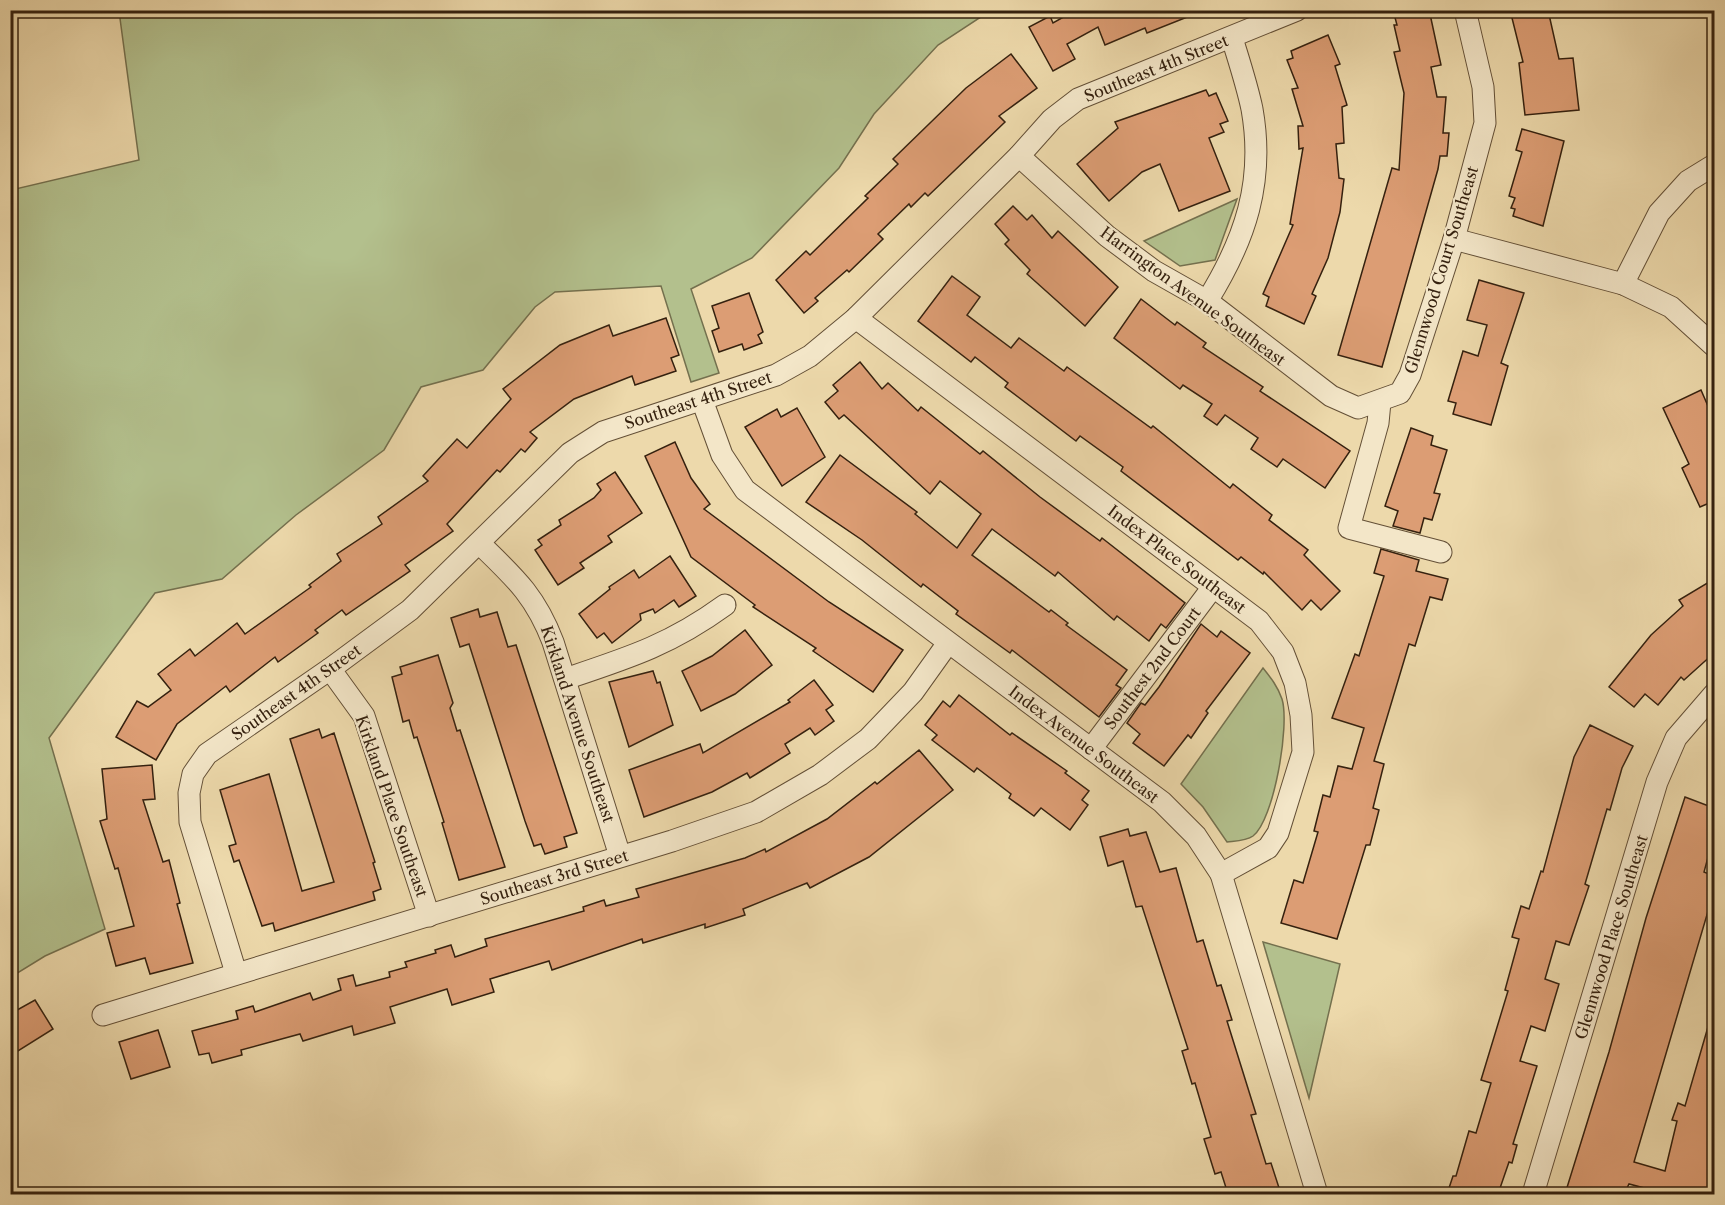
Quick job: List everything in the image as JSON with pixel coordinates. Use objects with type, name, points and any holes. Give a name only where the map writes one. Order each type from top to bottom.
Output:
[{"type":"street","name":"Southeast 4th Street","points":[[236,973],[190,822],[189,793],[194,774],[207,754],[330,669],[410,610],[570,453],[603,432],[776,375],[810,356],[856,318],[1019,156],[1052,118],[1078,99],[1297,10]]},
{"type":"street","name":"Glennwood Court Southeast","points":[[1380,402],[1400,393],[1410,375],[1454,239],[1485,123],[1483,87],[1464,10]]},
{"type":"street","points":[[1207,301],[1230,265],[1247,220],[1256,171],[1252,110],[1232,38]]},
{"type":"street","name":"Harrington Avenue Southeast","points":[[1019,156],[1107,236],[1154,271],[1207,301],[1331,396],[1358,408],[1380,402]]},
{"type":"street","points":[[1623,284],[1659,213],[1688,181],[1714,165]]},
{"type":"street","points":[[1454,239],[1623,284],[1671,307],[1714,346]]},
{"type":"street","name":"Index Place Southeast","points":[[856,318],[1259,621],[1283,652],[1295,683],[1301,715],[1303,752],[1278,833],[1268,848],[1221,874]]},
{"type":"street","name":"Index Avenue Southeast","points":[[702,400],[722,455],[745,490],[1162,802],[1196,836],[1221,874],[1317,1194]]},
{"type":"street","points":[[1380,402],[1378,423],[1349,528],[1441,552]]},
{"type":"street","name":"Kirkland Avenue Southeast","points":[[479,543],[521,583],[542,612],[620,856]]},
{"type":"street","name":"Southest 2nd Court","points":[[1091,749],[1213,587]]},
{"type":"street","points":[[565,679],[663,644],[695,627],[725,605]]},
{"type":"street","name":"Southeast 3rd Street","points":[[103,1015],[429,916],[756,812],[819,775],[868,740],[913,692],[948,643]]},
{"type":"street","name":"Kirkland Place Southeast","points":[[330,669],[364,716],[429,916]]},
{"type":"street","name":"Glennwood Place Southeast","points":[[1533,1194],[1657,782],[1676,738],[1714,694]]},
{"type":"green space","points":[[119,11],[990,11],[938,45],[874,114],[839,168],[752,258],[691,289],[719,373],[691,382],[661,286],[555,292],[535,307],[483,370],[421,387],[384,450],[296,515],[222,579],[155,593],[49,738],[105,929],[45,956],[11,977],[11,190],[139,160]]},
{"type":"green space","points":[[1237,199],[1215,260],[1180,266],[1144,241]]},
{"type":"green space","points":[[1263,668],[1278,690],[1284,712],[1282,750],[1274,792],[1261,827],[1253,836],[1227,842],[1203,807],[1181,784]]},
{"type":"green space","points":[[1263,942],[1340,964],[1309,1098]]},
{"type":"building","points":[[1076,10],[1200,10],[1200,12],[1147,33],[1145,28],[1105,45],[1098,27],[1067,44],[1075,59],[1053,71],[1029,27],[1050,16],[1053,23]]},
{"type":"building","points":[[1393,10],[1417,10],[1418,17],[1430,14],[1441,65],[1431,67],[1437,97],[1446,97],[1443,133],[1449,133],[1447,156],[1440,156],[1382,367],[1338,355],[1392,168],[1399,170],[1404,93],[1394,52],[1400,51]]},
{"type":"building","points":[[1510,10],[1548,10],[1559,59],[1573,58],[1579,110],[1525,115],[1519,63],[1523,62]]},
{"type":"building","points":[[1328,35],[1340,64],[1335,66],[1347,105],[1342,107],[1344,143],[1336,144],[1339,178],[1344,179],[1340,212],[1328,258],[1312,294],[1316,296],[1304,324],[1266,306],[1269,297],[1263,294],[1293,225],[1290,224],[1303,148],[1299,149],[1298,126],[1303,126],[1292,89],[1298,88],[1287,60],[1293,58],[1291,51]]},
{"type":"building","points":[[1011,54],[1037,88],[999,116],[1005,122],[928,196],[925,193],[911,207],[909,204],[878,234],[883,239],[849,272],[847,270],[815,298],[818,301],[804,313],[776,280],[806,251],[810,255],[868,198],[865,196],[898,164],[893,159],[966,88]]},
{"type":"building","points":[[1206,90],[1209,96],[1216,93],[1228,121],[1220,124],[1224,132],[1209,138],[1230,191],[1179,211],[1160,164],[1142,172],[1109,201],[1077,164],[1118,128],[1115,122]]},
{"type":"building","points":[[1522,129],[1564,141],[1543,226],[1513,216],[1515,209],[1511,208],[1515,198],[1509,196],[1522,152],[1516,150]]},
{"type":"building","points":[[1013,206],[1027,220],[1032,215],[1052,238],[1058,231],[1118,287],[1085,326],[1027,274],[1030,270],[1005,244],[1009,240],[995,224]]},
{"type":"building","points":[[952,276],[980,297],[967,315],[1011,348],[1019,338],[1064,371],[1067,367],[1151,428],[1153,426],[1230,488],[1233,484],[1272,515],[1269,520],[1308,550],[1304,555],[1340,591],[1321,610],[1311,600],[1302,610],[1264,572],[1263,574],[1241,557],[1238,560],[1121,471],[1123,467],[1080,436],[1076,441],[1005,387],[1008,383],[975,357],[971,362],[918,321]]},
{"type":"building","points":[[1479,280],[1524,293],[1501,363],[1508,366],[1491,425],[1453,414],[1456,403],[1448,401],[1463,351],[1478,356],[1487,325],[1467,320]]},
{"type":"building","points":[[749,293],[763,332],[758,335],[762,343],[744,350],[742,344],[719,352],[712,331],[719,328],[712,306]]},
{"type":"building","points":[[1141,299],[1175,325],[1177,322],[1206,343],[1203,347],[1263,387],[1260,391],[1350,451],[1325,488],[1283,459],[1277,467],[1251,449],[1258,438],[1225,415],[1217,425],[1204,416],[1212,404],[1183,385],[1180,389],[1114,338]]},
{"type":"building","points":[[666,318],[679,355],[671,358],[676,371],[635,385],[632,376],[574,399],[530,432],[537,438],[525,452],[521,449],[500,472],[497,470],[447,524],[453,531],[405,565],[410,571],[346,615],[342,610],[315,630],[318,633],[278,662],[275,657],[230,692],[226,686],[177,724],[156,760],[116,737],[137,701],[148,707],[171,690],[158,674],[190,649],[195,656],[237,623],[245,634],[311,587],[309,585],[341,561],[337,554],[382,524],[378,517],[428,481],[423,476],[457,439],[467,448],[511,399],[503,389],[560,345],[609,325],[613,336]]},
{"type":"building","points":[[860,362],[882,389],[888,383],[918,411],[921,407],[980,454],[983,451],[1040,497],[1100,541],[1102,538],[1185,603],[1166,628],[1161,624],[1149,641],[1117,616],[1114,620],[1058,572],[1055,576],[992,529],[972,555],[1049,612],[1051,610],[1068,623],[1066,625],[1127,670],[1116,685],[1121,688],[1099,717],[1012,650],[1010,653],[956,614],[958,611],[923,584],[921,587],[862,540],[806,502],[840,455],[917,512],[915,514],[957,548],[981,514],[940,481],[930,494],[844,415],[839,419],[825,402],[838,391],[833,385]]},
{"type":"building","points":[[1701,390],[1714,420],[1714,501],[1700,507],[1682,468],[1689,464],[1663,408]]},
{"type":"building","points":[[797,408],[825,457],[782,486],[745,427],[777,409],[781,417]]},
{"type":"building","points":[[1411,428],[1433,436],[1431,445],[1447,450],[1434,493],[1440,494],[1432,520],[1424,518],[1420,533],[1393,526],[1398,511],[1385,506]]},
{"type":"building","points":[[675,442],[691,478],[710,504],[704,509],[829,602],[903,650],[873,692],[813,651],[816,648],[753,607],[755,605],[691,557],[645,456]]},
{"type":"building","points":[[615,472],[642,513],[608,536],[612,542],[580,563],[584,568],[558,585],[535,550],[542,545],[538,540],[561,525],[559,520],[594,498],[601,490],[597,484]]},
{"type":"building","points":[[1381,549],[1419,560],[1416,571],[1448,579],[1442,600],[1430,597],[1415,646],[1409,644],[1374,761],[1384,764],[1373,808],[1379,810],[1370,845],[1366,845],[1337,939],[1281,923],[1294,880],[1303,883],[1318,832],[1314,831],[1323,795],[1330,797],[1338,766],[1352,769],[1364,728],[1332,718],[1355,654],[1359,656],[1384,576],[1374,573]]},
{"type":"building","points":[[670,556],[696,596],[679,607],[674,600],[655,613],[653,609],[640,614],[641,620],[612,643],[604,633],[597,638],[579,614],[610,589],[609,587],[634,570],[639,578]]},
{"type":"building","points":[[1714,579],[1714,653],[1684,680],[1681,677],[1658,705],[1645,694],[1634,707],[1609,687],[1651,635],[1683,606],[1679,600]]},
{"type":"building","points":[[478,609],[480,617],[497,612],[508,647],[516,645],[577,833],[564,837],[567,847],[545,854],[541,844],[534,846],[469,644],[460,647],[451,618]]},
{"type":"building","points":[[1201,624],[1217,637],[1221,631],[1250,653],[1206,711],[1208,713],[1191,738],[1188,735],[1164,766],[1133,743],[1140,734],[1127,723],[1141,703],[1145,705],[1159,687]]},
{"type":"building","points":[[745,630],[772,665],[735,694],[701,711],[682,671],[712,656]]},
{"type":"building","points":[[438,655],[453,703],[450,708],[457,731],[460,730],[505,867],[459,880],[442,823],[444,822],[417,737],[414,738],[409,720],[403,722],[392,677],[402,674],[400,667]]},
{"type":"building","points":[[653,671],[657,683],[660,682],[673,725],[629,747],[609,682]]},
{"type":"building","points":[[814,680],[833,705],[826,710],[834,721],[815,735],[810,728],[785,744],[790,753],[750,778],[747,773],[712,792],[644,817],[629,770],[700,744],[703,753],[790,702],[788,700]]},
{"type":"building","points":[[959,695],[1010,735],[1012,733],[1067,771],[1065,773],[1089,791],[1082,800],[1088,805],[1070,830],[1041,808],[1034,816],[1009,798],[1011,794],[977,768],[974,772],[932,740],[937,735],[925,725],[943,701],[950,707]]},
{"type":"building","points":[[1590,725],[1633,746],[1622,768],[1610,810],[1607,809],[1585,884],[1589,886],[1569,945],[1556,941],[1545,979],[1559,984],[1545,1031],[1531,1026],[1520,1061],[1537,1066],[1513,1144],[1517,1145],[1512,1163],[1509,1162],[1498,1194],[1447,1194],[1453,1176],[1456,1176],[1469,1131],[1476,1133],[1491,1083],[1481,1080],[1508,991],[1505,990],[1519,939],[1512,937],[1521,906],[1529,909],[1541,871],[1543,872],[1574,757]]},
{"type":"building","points":[[319,729],[322,738],[334,733],[375,862],[373,863],[381,889],[373,892],[375,900],[275,931],[273,923],[262,926],[239,860],[234,862],[229,846],[236,844],[220,790],[269,774],[302,891],[334,882],[290,739]]},
{"type":"building","points":[[919,750],[953,790],[869,857],[810,888],[807,883],[743,909],[745,915],[705,928],[705,924],[643,943],[642,939],[552,970],[549,961],[490,979],[494,992],[452,1005],[447,989],[390,1007],[395,1023],[354,1035],[352,1026],[303,1041],[300,1034],[241,1050],[242,1055],[212,1063],[209,1053],[199,1055],[192,1031],[238,1019],[236,1011],[253,1006],[255,1012],[310,993],[313,1000],[341,990],[338,979],[353,975],[356,986],[390,977],[389,972],[407,967],[405,962],[436,953],[435,950],[451,945],[455,957],[487,946],[485,939],[584,911],[583,907],[604,900],[606,906],[639,897],[636,889],[745,858],[765,849],[766,852],[827,819],[875,782],[877,784]]},
{"type":"building","points":[[152,765],[155,799],[143,800],[163,862],[169,860],[180,903],[177,904],[193,963],[150,974],[145,958],[116,966],[107,933],[134,926],[118,868],[115,869],[100,821],[107,819],[102,769]]},
{"type":"building","points":[[1685,797],[1714,808],[1714,835],[1704,872],[1714,876],[1714,891],[1634,1162],[1665,1171],[1677,1121],[1672,1120],[1678,1103],[1685,1106],[1710,1020],[1714,1021],[1714,1164],[1706,1194],[1667,1194],[1629,1184],[1624,1194],[1565,1194],[1609,1052],[1646,918]]},
{"type":"building","points":[[1128,829],[1130,836],[1146,832],[1160,872],[1176,868],[1197,942],[1203,940],[1217,986],[1221,985],[1232,1020],[1227,1021],[1256,1114],[1251,1115],[1266,1164],[1271,1163],[1281,1194],[1228,1194],[1221,1172],[1215,1174],[1204,1139],[1211,1137],[1195,1083],[1192,1084],[1182,1051],[1188,1049],[1142,906],[1136,907],[1123,861],[1108,866],[1100,837]]},
{"type":"building","points":[[35,1000],[53,1029],[10,1056],[10,1014]]},
{"type":"building","points":[[158,1030],[170,1067],[131,1079],[119,1042]]}]
